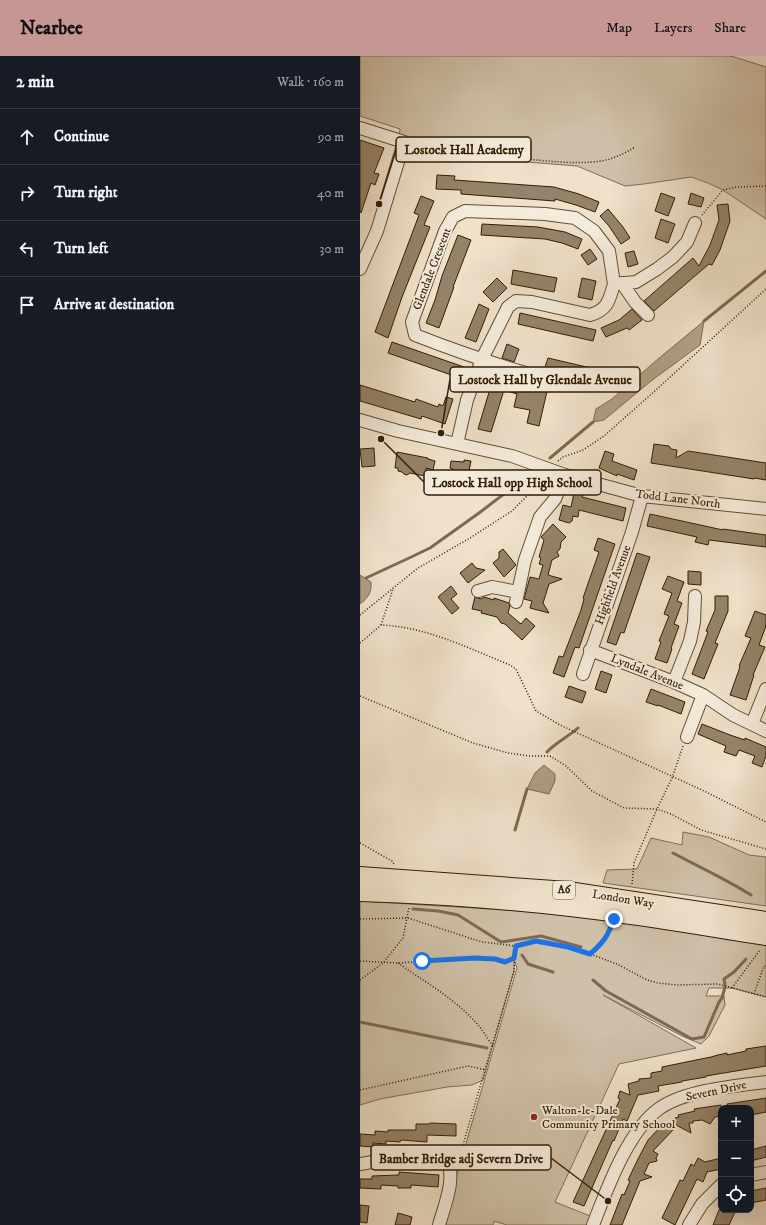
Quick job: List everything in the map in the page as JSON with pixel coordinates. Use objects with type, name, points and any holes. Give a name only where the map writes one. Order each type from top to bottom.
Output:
[{"type":"highway","name":"London Way","points":[[360,876],[568,891],[766,921]]},
{"type":"highway","name":"London Way","points":[[360,892],[410,894],[552,905],[632,915],[764,941]]},
{"type":"street","points":[[360,128],[404,142],[377,231],[360,269]]},
{"type":"street","name":"Glendale Crescent","points":[[482,359],[415,335],[412,322],[442,238],[453,217],[465,211],[545,214],[575,218],[594,231],[609,251],[618,284]]},
{"type":"street","points":[[618,284],[636,282],[658,270],[687,242],[695,223]]},
{"type":"street","points":[[618,284],[648,315]]},
{"type":"street","points":[[457,444],[467,400],[482,359],[508,307],[516,301],[532,302],[590,315],[599,312],[607,306],[618,284]]},
{"type":"street","points":[[482,359],[555,381]]},
{"type":"street","name":"Todd Lane North","points":[[360,420],[398,431],[512,456],[565,474],[642,496],[766,509]]},
{"type":"street","points":[[478,591],[492,587],[517,597],[525,560],[540,517],[555,499],[565,474]]},
{"type":"street","name":"Highfield Avenue","points":[[582,674],[632,532],[642,496]]},
{"type":"street","points":[[674,682],[690,641],[694,622],[695,596]]},
{"type":"street","name":"Lyndale Avenue","points":[[590,650],[674,682],[703,695],[733,715],[766,731]]},
{"type":"street","points":[[752,724],[766,689]]},
{"type":"street","points":[[687,737],[703,695]]},
{"type":"street","name":"Severn Drive","points":[[593,1225],[614,1173],[639,1128],[660,1108],[681,1098],[703,1092],[766,1082]]},
{"type":"street","points":[[360,1164],[389,1159],[440,1155],[447,1158],[450,1166],[450,1188],[439,1225]]},
{"type":"street","points":[[754,1174],[766,1172]]},
{"type":"street","points":[[689,1225],[702,1204],[718,1188]]},
{"type":"path","points":[[401,151],[591,162],[609,159],[624,154],[635,147]]},
{"type":"path","points":[[695,223],[723,190],[766,186]]},
{"type":"path","points":[[360,615],[418,568],[470,538],[512,511],[553,470],[557,462],[563,457],[583,450],[604,436],[766,289]]},
{"type":"path","points":[[360,643],[381,625],[393,589]]},
{"type":"path","points":[[381,625],[399,626],[433,634],[510,665],[516,669],[536,710],[560,725],[672,778],[702,790],[766,822]]},
{"type":"path","points":[[360,696],[473,743],[508,753],[529,756],[550,756],[566,766],[592,791],[624,808],[657,809],[671,814],[701,830],[766,849]]},
{"type":"path","points":[[632,884],[634,863],[672,778],[687,737]]},
{"type":"path","points":[[360,843],[392,861],[395,865]]},
{"type":"path","points":[[360,980],[383,963],[403,938],[408,918],[409,903]]},
{"type":"path","points":[[360,919],[408,918],[482,942],[516,946],[536,941],[568,947],[617,964],[647,980],[658,983],[677,985],[718,984],[766,997]]},
{"type":"path","points":[[590,954],[601,945],[609,934],[612,926]]},
{"type":"path","points":[[732,988],[760,952],[764,941]]},
{"type":"path","points":[[450,1166],[462,1148],[486,1070],[514,971],[516,946]]},
{"type":"path","points":[[360,961],[398,963],[475,958],[495,959],[505,962],[514,958]]},
{"type":"path","points":[[398,963],[437,990],[467,1014],[479,1026],[492,1046]]},
{"type":"path","points":[[754,994],[764,966],[766,967]]},
{"type":"path","points":[[360,1090],[468,1066],[486,1070]]},
{"type":"shaded area","points":[[360,56],[731,56],[766,67],[766,219],[723,190],[691,177],[625,186],[577,166],[413,153],[416,150],[407,148],[410,140],[399,137],[400,129],[360,116]]},
{"type":"shaded area","points":[[704,321],[700,345],[651,381],[604,420],[593,422],[596,409],[612,399]]},
{"type":"shaded area","points":[[360,575],[371,582],[371,589],[369,594],[360,604]]},
{"type":"shaded area","points":[[544,765],[555,774],[555,781],[549,794],[527,789],[535,773]]},
{"type":"shaded area","points":[[683,832],[709,837],[749,855],[766,857],[766,906],[603,883],[607,870],[637,869],[651,838],[682,845]]},
{"type":"shaded area","points":[[360,901],[538,912],[605,919],[766,942],[766,997],[732,988],[709,988],[706,996],[724,996],[725,1005],[709,1036],[701,1044],[682,1036],[603,995],[696,1048],[619,1064],[555,1202],[590,1216],[587,1225],[507,1225],[494,1221],[493,1225],[445,1225],[451,1195],[517,968],[514,960],[514,971],[483,1080],[472,1085],[447,1087],[380,1099],[360,1105]]},
{"type":"building","points":[[360,140],[384,148],[374,173],[379,174],[375,185],[371,183],[361,213],[360,212]]},
{"type":"building","points":[[437,175],[455,176],[454,180],[554,187],[579,194],[599,202],[595,212],[555,199],[555,201],[461,194],[461,190],[436,189]]},
{"type":"building","points":[[661,193],[675,198],[668,216],[655,211]]},
{"type":"building","points":[[691,193],[704,198],[701,207],[688,204]]},
{"type":"building","points":[[421,196],[434,201],[424,225],[430,227],[402,297],[388,338],[375,332],[419,215],[414,213]]},
{"type":"building","points":[[728,204],[730,221],[720,250],[712,265],[709,264],[654,311],[644,301],[693,258],[699,266],[710,245],[719,220],[717,205]]},
{"type":"building","points":[[608,209],[630,238],[621,244],[600,216]]},
{"type":"building","points":[[661,219],[675,224],[668,243],[655,238]]},
{"type":"building","points":[[482,224],[538,227],[565,232],[582,239],[578,249],[545,239],[481,235]]},
{"type":"building","points":[[458,235],[471,240],[439,328],[426,323]]},
{"type":"building","points":[[590,249],[597,259],[588,265],[581,255]]},
{"type":"building","points":[[634,251],[638,264],[628,267],[625,253]]},
{"type":"building","points":[[513,270],[557,278],[554,292],[511,284]]},
{"type":"building","points":[[497,278],[507,288],[493,302],[483,292]]},
{"type":"building","points":[[582,278],[596,281],[592,300],[578,297]]},
{"type":"building","points":[[479,304],[489,309],[476,342],[465,338]]},
{"type":"building","points":[[632,309],[642,320],[629,330],[627,328],[606,337],[601,328],[619,320]]},
{"type":"building","points":[[520,313],[596,330],[593,341],[518,324]]},
{"type":"building","points":[[392,342],[464,367],[460,378],[388,353]]},
{"type":"building","points":[[507,344],[519,349],[514,362],[502,358]]},
{"type":"building","points":[[548,358],[591,368],[586,386],[562,380],[561,376],[544,370]]},
{"type":"building","points":[[495,372],[548,387],[539,426],[527,423],[530,410],[514,407],[517,394],[504,390],[491,432],[478,429]]},
{"type":"building","points":[[360,385],[415,402],[416,399],[438,407],[439,404],[443,406],[446,397],[453,399],[445,424],[422,416],[421,419],[360,401]]},
{"type":"building","points":[[654,444],[669,446],[671,449],[677,450],[676,458],[688,451],[766,463],[766,480],[651,463]]},
{"type":"building","points":[[374,448],[375,466],[362,467],[360,449]]},
{"type":"building","points":[[605,451],[614,454],[612,461],[637,470],[634,480],[617,474],[617,476],[599,468]]},
{"type":"building","points":[[397,452],[428,458],[435,461],[433,470],[426,468],[425,476],[410,473],[407,475],[398,471],[398,468],[395,468]]},
{"type":"building","points":[[464,460],[471,461],[467,481],[457,479],[458,477],[452,476],[453,469],[450,468],[451,461],[464,462]]},
{"type":"building","points":[[574,493],[583,495],[582,497],[626,508],[623,521],[579,510],[578,517],[573,516],[572,521],[569,523],[559,520],[563,505],[571,507]]},
{"type":"building","points":[[650,514],[723,530],[766,535],[766,547],[709,540],[708,545],[695,542],[697,537],[647,526]]},
{"type":"building","points":[[553,524],[566,537],[561,542],[560,549],[557,552],[559,556],[552,560],[548,575],[562,579],[549,584],[543,603],[549,613],[530,608],[532,601],[524,599],[530,577],[539,579],[543,565],[539,564],[541,558],[539,557],[544,540],[541,537]]},
{"type":"building","points":[[598,538],[615,544],[579,648],[575,647],[564,677],[553,673],[559,656],[563,657],[581,610],[583,598],[599,552],[594,550]]},
{"type":"building","points":[[503,549],[516,565],[504,577],[493,563],[499,558],[499,552]]},
{"type":"building","points":[[637,553],[650,557],[624,633],[621,632],[616,645],[607,642]]},
{"type":"building","points":[[472,563],[476,568],[485,570],[468,583],[460,573]]},
{"type":"building","points":[[688,571],[701,572],[701,585],[688,584]]},
{"type":"building","points":[[668,576],[684,582],[677,601],[682,603],[674,624],[679,626],[667,663],[655,659],[661,642],[659,641],[669,616],[664,614],[672,593],[662,589]]},
{"type":"building","points":[[451,586],[457,594],[451,599],[459,608],[452,614],[438,597]]},
{"type":"building","points":[[715,596],[728,596],[728,611],[715,643],[718,644],[704,679],[692,674],[708,632],[706,631],[715,610]]},
{"type":"building","points":[[475,597],[481,599],[484,597],[494,600],[494,598],[509,603],[510,606],[508,613],[521,624],[526,618],[535,626],[522,640],[505,624],[501,623],[497,617],[472,609]]},
{"type":"building","points":[[755,611],[766,615],[766,626],[759,645],[765,647],[753,675],[746,700],[730,695],[740,667],[739,666],[751,638],[745,636]]},
{"type":"building","points":[[601,671],[612,675],[606,693],[595,689]]},
{"type":"building","points":[[569,686],[586,692],[582,703],[565,697]]},
{"type":"building","points":[[651,689],[685,702],[681,714],[646,702]]},
{"type":"building","points":[[702,724],[745,740],[745,738],[766,747],[766,756],[762,767],[752,763],[755,756],[739,750],[736,756],[724,752],[726,746],[698,734]]},
{"type":"building","points":[[766,1046],[766,1066],[658,1086],[659,1091],[638,1095],[627,1121],[623,1119],[584,1206],[573,1202],[620,1099],[618,1098],[620,1091],[630,1095],[628,1084],[639,1081],[639,1079],[651,1078],[651,1073],[662,1071],[662,1067]]},
{"type":"building","points":[[766,1098],[766,1112],[754,1114],[754,1105],[727,1104]]},
{"type":"building","points":[[718,1105],[718,1116],[715,1117],[710,1124],[702,1120],[689,1123],[691,1133],[676,1125],[675,1118],[679,1117],[678,1115],[695,1111],[694,1109]]},
{"type":"building","points":[[665,1122],[673,1130],[653,1151],[658,1154],[656,1158],[657,1161],[649,1163],[644,1174],[652,1177],[640,1181],[622,1225],[610,1225],[622,1194],[624,1195],[630,1181],[628,1180],[648,1140]]},
{"type":"building","points":[[416,1124],[456,1124],[456,1136],[427,1135],[427,1142],[401,1140],[400,1142],[386,1141],[386,1144],[373,1143],[373,1147],[360,1146],[360,1134],[375,1135],[375,1131],[388,1132],[388,1130],[416,1130]]},
{"type":"building","points":[[766,1146],[766,1157],[754,1160],[754,1149]]},
{"type":"building","points":[[698,1158],[705,1162],[718,1159],[718,1170],[707,1172],[703,1182],[697,1179],[675,1225],[662,1218],[680,1180],[683,1181],[691,1164],[694,1166]]},
{"type":"building","points":[[399,1172],[439,1175],[438,1187],[411,1185],[411,1188],[398,1188],[398,1186],[381,1185],[381,1189],[360,1188],[360,1179],[372,1179],[372,1176],[399,1175]]},
{"type":"building","points":[[766,1188],[766,1200],[754,1202],[754,1190]]},
{"type":"building","points":[[360,1205],[369,1206],[367,1223],[360,1222]]},
{"type":"building","points":[[718,1212],[735,1213],[729,1225],[713,1225]]},
{"type":"building","points":[[398,1213],[412,1217],[410,1225],[395,1225]]},
{"type":"waterway","points":[[704,321],[766,271]]},
{"type":"waterway","points":[[550,458],[593,422]]},
{"type":"waterway","points":[[366,578],[430,548],[533,472]]},
{"type":"waterway","points":[[547,752],[554,745],[578,728]]},
{"type":"waterway","points":[[515,830],[527,789]]},
{"type":"waterway","points":[[673,853],[722,878],[751,895]]},
{"type":"waterway","points":[[413,909],[438,911],[458,915],[501,942],[541,936],[581,947]]},
{"type":"waterway","points":[[522,955],[528,964],[553,972]]},
{"type":"waterway","points":[[725,985],[724,979],[734,972],[746,959]]},
{"type":"waterway","points":[[593,980],[606,991],[692,1039],[704,1037],[722,998],[725,987]]},
{"type":"waterway","points":[[360,1022],[487,1048]]},
{"type":"place","name":"Lostock Hall Academy","points":[[379,204]]},
{"type":"place","name":"Lostock Hall by Glendale Avenue","points":[[441,433]]},
{"type":"place","name":"Lostock Hall opp High School","points":[[381,439]]},
{"type":"place","name":"Walton-le-Dale Community Primary School","points":[[534,1117]]},
{"type":"place","name":"Bamber Bridge adj Severn Drive","points":[[608,1201]]},
{"type":"route","points":[[422,961],[475,958],[495,959],[505,962],[514,958],[516,946],[536,941],[568,947],[590,954],[601,945],[609,934],[614,919]]}]
